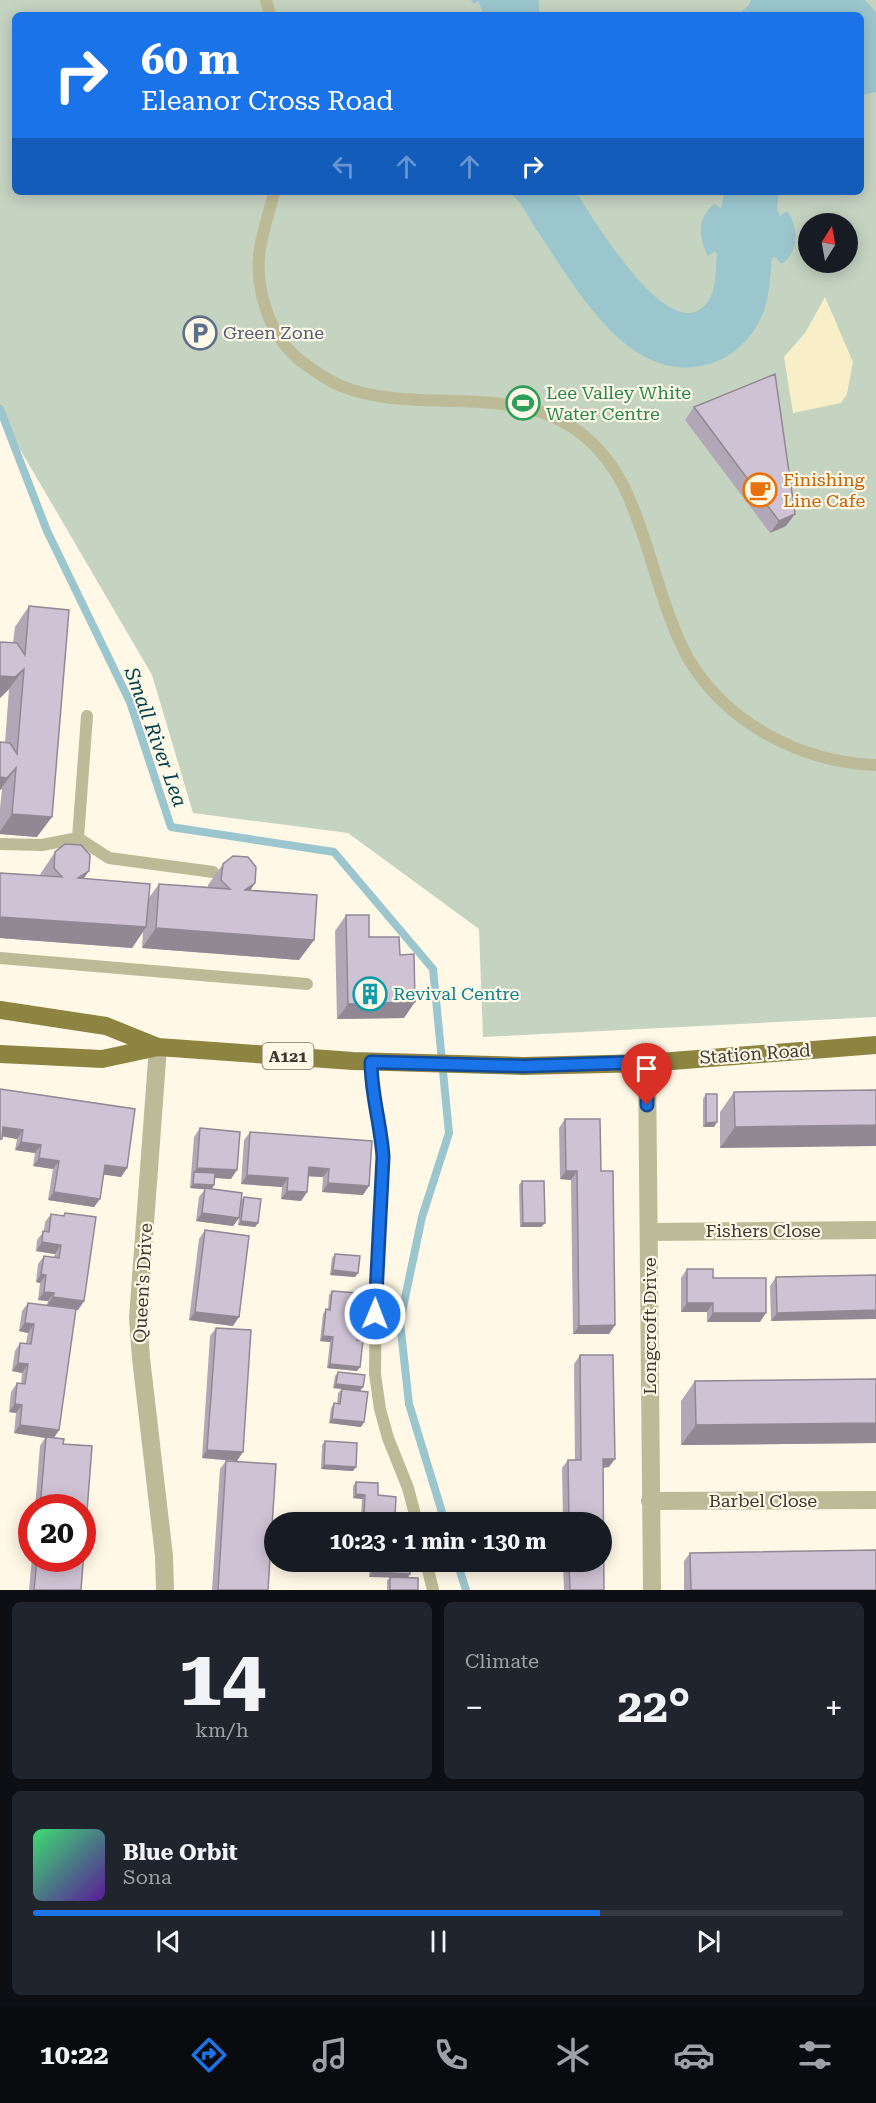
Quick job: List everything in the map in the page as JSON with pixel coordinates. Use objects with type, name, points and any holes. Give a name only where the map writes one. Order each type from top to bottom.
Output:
[{"type":"main road","name":"A121","points":[[0,1010],[106,1026],[158,1047]]},
{"type":"main road","name":"Station Road","points":[[371,1062],[494,1065],[647,1062],[876,1045]]},
{"type":"main road","name":"A121","points":[[0,1054],[102,1059],[158,1047],[371,1062]]},
{"type":"street","name":"Queen's Drive","points":[[158,1047],[138,1318],[164,1556],[165,1590]]},
{"type":"street","name":"Longcroft Drive","points":[[647,1062],[652,1590]]},
{"type":"street","name":"Fishers Close","points":[[650,1232],[876,1230]]},
{"type":"street","name":"Barbel Close","points":[[650,1501],[876,1500]]},
{"type":"lane","points":[[273,195],[260,249],[260,272],[270,321],[281,340],[294,355],[314,371],[342,386],[386,396],[496,403],[522,407],[546,414],[582,434],[607,459],[626,488],[638,517],[669,614],[687,656],[700,677],[719,698],[766,735],[797,749],[830,759],[876,765]]},
{"type":"lane","points":[[78,838],[87,716]]},
{"type":"lane","points":[[0,844],[42,845],[78,838],[109,858],[213,872]]},
{"type":"lane","points":[[0,958],[307,984]]},
{"type":"lane","points":[[371,1062],[371,1085],[381,1132],[383,1157],[376,1276],[375,1374],[383,1419],[414,1512]]},
{"type":"lane","points":[[428,1572],[433,1590]]},
{"type":"green space","points":[[0,0],[876,0],[876,1017],[483,1037],[479,929],[348,833],[193,813],[152,675],[0,415]]},
{"type":"sand","points":[[825,297],[853,362],[847,394],[841,403],[793,413],[784,357],[805,333]]},
{"type":"water","points":[[471,0],[539,0],[539,12],[483,12],[478,1],[474,4]]},
{"type":"water","points":[[751,0],[865,0],[876,12],[876,92],[864,94],[864,12],[741,12]]},
{"type":"water","points":[[513,195],[578,195],[599,228],[637,278],[658,298],[678,311],[696,311],[713,291],[717,255],[715,251],[708,256],[702,242],[701,228],[708,209],[714,204],[721,208],[723,195],[779,195],[777,209],[780,216],[787,211],[794,224],[795,238],[792,252],[783,263],[775,257],[772,258],[763,314],[745,341],[729,355],[709,364],[680,367],[653,361],[629,346],[606,326],[568,277]]},
{"type":"building","name":"Finishing Line Cafe","points":[[775,374],[795,514],[779,521],[694,407]]},
{"type":"building","points":[[29,606],[69,610],[52,817],[12,814],[16,768],[7,778],[0,777],[0,742],[10,743],[17,754],[24,669],[15,677],[0,676],[0,643],[17,643],[25,655]]},
{"type":"building","points":[[65,844],[81,845],[90,855],[89,871],[78,878],[150,884],[146,927],[0,917],[0,873],[62,877],[54,868],[55,852]]},
{"type":"building","points":[[233,856],[248,857],[256,867],[255,883],[245,890],[317,895],[314,940],[156,928],[159,884],[230,889],[221,880],[223,864]]},
{"type":"building","name":"Revival Centre","points":[[346,915],[369,915],[369,937],[399,937],[400,955],[414,954],[415,1002],[348,1004]]},
{"type":"building","points":[[0,1089],[135,1109],[127,1168],[105,1165],[100,1199],[54,1192],[59,1161],[39,1158],[41,1145],[21,1142],[23,1130],[3,1127],[2,1139],[0,1139]]},
{"type":"building","points":[[876,1090],[876,1125],[735,1127],[734,1092]]},
{"type":"building","points":[[706,1094],[717,1094],[717,1122],[706,1123]]},
{"type":"building","points":[[565,1119],[600,1119],[601,1171],[613,1171],[615,1325],[579,1326],[577,1171],[566,1171]]},
{"type":"building","points":[[200,1128],[240,1132],[237,1170],[197,1168]]},
{"type":"building","points":[[250,1132],[372,1141],[369,1186],[328,1183],[329,1169],[309,1167],[307,1192],[287,1191],[288,1178],[247,1175]]},
{"type":"building","points":[[194,1172],[215,1173],[214,1185],[193,1184]]},
{"type":"building","points":[[522,1181],[544,1181],[545,1223],[523,1223]]},
{"type":"building","points":[[205,1188],[242,1193],[239,1218],[202,1213]]},
{"type":"building","points":[[244,1197],[261,1199],[258,1223],[241,1221]]},
{"type":"building","points":[[65,1213],[96,1217],[84,1301],[53,1297],[54,1293],[44,1292],[46,1275],[41,1274],[44,1256],[59,1258],[61,1245],[42,1242],[43,1231],[49,1232],[51,1214],[64,1216]]},
{"type":"building","points":[[205,1230],[249,1236],[239,1317],[195,1312]]},
{"type":"building","points":[[335,1254],[360,1256],[358,1273],[333,1270]]},
{"type":"building","points":[[687,1269],[713,1269],[713,1278],[766,1278],[766,1313],[713,1313],[713,1303],[687,1303]]},
{"type":"building","points":[[876,1275],[876,1310],[777,1313],[776,1277]]},
{"type":"building","points":[[332,1291],[358,1293],[357,1340],[363,1340],[360,1367],[330,1364],[333,1337],[323,1336],[326,1309],[330,1310]]},
{"type":"building","points":[[28,1303],[76,1309],[59,1430],[20,1425],[22,1405],[15,1404],[17,1383],[25,1384],[28,1364],[18,1363],[20,1343],[31,1344],[34,1324],[25,1323]]},
{"type":"building","points":[[216,1328],[251,1330],[243,1452],[207,1450]]},
{"type":"building","points":[[580,1355],[613,1355],[615,1459],[603,1459],[603,1512],[569,1512],[568,1460],[581,1460]]},
{"type":"building","points":[[338,1372],[365,1375],[363,1387],[336,1384]]},
{"type":"building","points":[[876,1379],[876,1423],[696,1425],[695,1381]]},
{"type":"building","points":[[342,1389],[368,1392],[364,1422],[332,1419],[334,1403],[340,1404]]},
{"type":"building","points":[[46,1437],[64,1439],[63,1444],[92,1446],[88,1494],[41,1494]]},
{"type":"building","points":[[325,1441],[357,1443],[356,1467],[324,1465]]},
{"type":"building","points":[[226,1461],[276,1464],[273,1512],[264,1512],[264,1572],[269,1572],[268,1590],[218,1590]]},
{"type":"building","points":[[356,1482],[378,1483],[378,1495],[396,1497],[395,1512],[364,1512],[365,1495],[356,1494]]},
{"type":"building","points":[[876,1550],[876,1590],[691,1590],[690,1553]]},
{"type":"building","points":[[36,1572],[82,1572],[81,1590],[34,1590]]},
{"type":"building","points":[[372,1572],[410,1572],[410,1574]]},
{"type":"building","points":[[569,1572],[604,1572],[604,1590],[570,1590]]},
{"type":"building","points":[[390,1577],[418,1578],[418,1590],[390,1590]]},
{"type":"waterway","name":"Small River Lea","points":[[0,409],[47,531],[130,702],[171,827],[334,852],[433,969],[449,1133],[422,1217],[400,1322],[409,1404],[442,1512]]},
{"type":"waterway","name":"Small River Lea","points":[[460,1572],[466,1590]]},
{"type":"place","name":"Green Zone","points":[[200,333]]},
{"type":"place","name":"Lee Valley White Water Centre","points":[[523,403]]},
{"type":"place","name":"Finishing Line Cafe","points":[[760,490]]},
{"type":"place","name":"Revival Centre","points":[[370,994]]},
{"type":"route","points":[[375,1314],[383,1157],[381,1132],[372,1094],[371,1062],[523,1066],[647,1062],[647,1105]]}]
